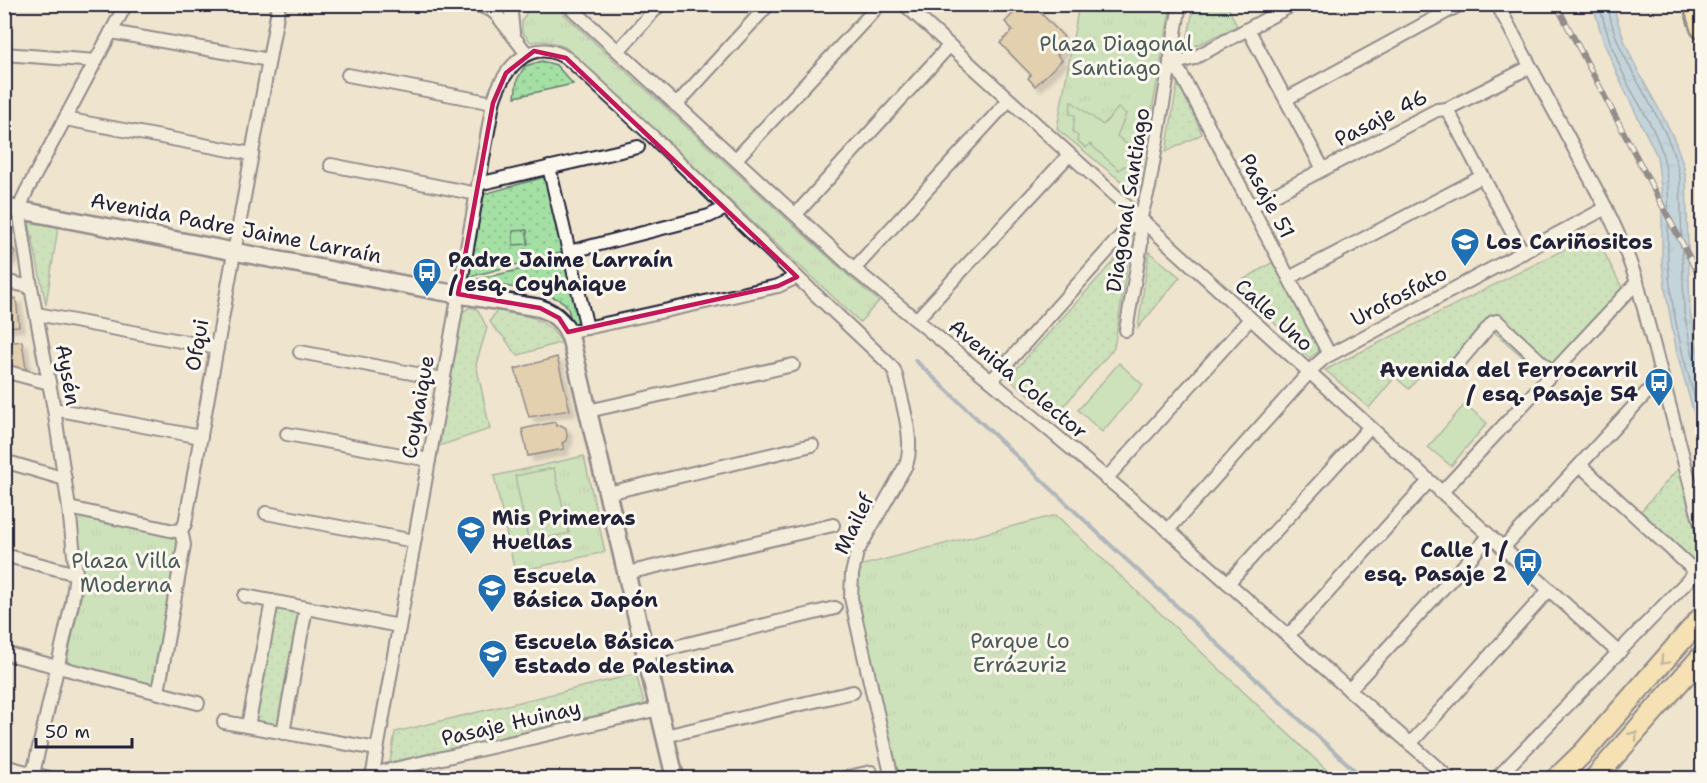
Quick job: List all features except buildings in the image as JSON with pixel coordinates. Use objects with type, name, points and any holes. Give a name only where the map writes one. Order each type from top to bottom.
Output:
[{"type":"highway","points":[[1695,4],[1702,27]]},
{"type":"main road","points":[[1557,778],[1583,753],[1702,617]]},
{"type":"main road","points":[[1595,778],[1702,656]]},
{"type":"street","points":[[12,208],[65,119],[126,4]]},
{"type":"street","name":"Ofqui","points":[[158,692],[184,545],[181,530],[185,524],[279,4]]},
{"type":"street","points":[[475,4],[497,15],[526,54],[543,50],[566,58],[653,137],[797,277],[778,286],[568,332],[675,778]]},
{"type":"street","points":[[513,4],[511,13],[514,38]]},
{"type":"street","name":"Avenida Colector","points":[[567,4],[854,269],[1167,530],[1449,778]]},
{"type":"street","points":[[618,51],[660,4]]},
{"type":"street","points":[[676,105],[769,4]]},
{"type":"street","points":[[736,159],[880,4]]},
{"type":"street","name":"Calle Uno","points":[[904,4],[1619,653]]},
{"type":"street","name":"Diagonal Santiago","points":[[1126,330],[1141,244],[1140,220],[1149,187],[1180,4]]},
{"type":"street","points":[[1170,61],[1183,62],[1194,58],[1294,4]]},
{"type":"street","points":[[1286,99],[1461,4]]},
{"type":"street","points":[[1497,4],[1606,208],[1625,249],[1637,282],[1702,529]]},
{"type":"street","points":[[1248,29],[1323,169]]},
{"type":"street","points":[[111,32],[269,60]]},
{"type":"street","points":[[796,214],[949,46]]},
{"type":"street","points":[[4,54],[96,61]]},
{"type":"street","name":"Coyhaique","points":[[372,776],[493,103],[506,73],[526,54]]},
{"type":"street","name":"Pasaje 51","points":[[1170,61],[1181,74],[1327,351]]},
{"type":"street","name":"Pasaje 46","points":[[1251,207],[1437,110],[1447,109],[1530,67]]},
{"type":"street","points":[[348,75],[493,103]]},
{"type":"street","points":[[854,269],[1009,100]]},
{"type":"street","points":[[1447,109],[1523,252]]},
{"type":"street","points":[[65,119],[252,154]]},
{"type":"street","points":[[331,165],[477,189],[549,167],[638,147]]},
{"type":"street","points":[[916,320],[1070,155]]},
{"type":"street","points":[[549,167],[587,328]]},
{"type":"street","points":[[1289,278],[1483,176]]},
{"type":"street","name":"Avenida Padre Jaime Larraín","points":[[12,208],[547,310],[559,318],[568,332]]},
{"type":"street","name":"Aysén","points":[[12,208],[37,314],[54,409],[76,574],[72,603],[33,774]]},
{"type":"street","points":[[569,252],[709,216],[726,208]]},
{"type":"street","name":"Urofosfato","points":[[1167,530],[1319,362],[1606,208]]},
{"type":"street","points":[[991,381],[1127,229],[1140,220]]},
{"type":"street","name":"Mailef","points":[[797,277],[887,362],[894,370],[897,379],[910,451],[906,465],[857,552],[852,574],[851,598],[892,778]]},
{"type":"street","points":[[4,281],[31,287]]},
{"type":"street","points":[[1441,493],[1637,282]]},
{"type":"street","points":[[37,314],[217,348]]},
{"type":"street","points":[[1106,479],[1250,319]]},
{"type":"street","points":[[1453,369],[1493,322],[1497,321],[1553,373]]},
{"type":"street","points":[[300,352],[443,379]]},
{"type":"street","points":[[588,411],[792,364]]},
{"type":"street","points":[[4,371],[49,383]]},
{"type":"street","points":[[1503,548],[1661,377]]},
{"type":"street","points":[[54,409],[201,437]]},
{"type":"street","points":[[1228,583],[1369,428]]},
{"type":"street","points":[[287,434],[429,460]]},
{"type":"street","points":[[608,493],[812,445]]},
{"type":"street","points":[[4,461],[65,479]]},
{"type":"street","points":[[1497,778],[1699,569],[1580,465]]},
{"type":"street","points":[[1288,636],[1429,481]]},
{"type":"street","points":[[69,508],[174,531],[181,530]]},
{"type":"street","points":[[266,513],[414,541]]},
{"type":"street","points":[[627,573],[833,525]]},
{"type":"street","points":[[1349,690],[1489,536]]},
{"type":"street","points":[[4,555],[76,574]]},
{"type":"street","points":[[1410,744],[1549,590]]},
{"type":"street","points":[[245,596],[399,626]]},
{"type":"street","points":[[248,726],[272,601]]},
{"type":"street","points":[[283,733],[306,608]]},
{"type":"street","points":[[646,654],[835,608]]},
{"type":"street","points":[[4,653],[198,703]]},
{"type":"street","points":[[665,736],[853,692]]},
{"type":"street","name":"Pasaje Huinay","points":[[372,776],[659,709]]},
{"type":"street","points":[[224,722],[377,749]]},
{"type":"street","points":[[4,766],[49,778]]},
{"type":"street","points":[[844,778],[871,772]]},
{"type":"highlighted area","points":[[534,51],[566,58],[797,277],[778,286],[568,332],[559,318],[540,308],[458,294],[493,103],[506,73]]},
{"type":"green space","points":[[531,5],[554,5],[851,278],[879,301],[860,322],[565,47],[548,42],[531,42],[522,32],[522,21]]},
{"type":"green space","name":"Plaza Diagonal Santiago","points":[[1079,5],[1115,5],[1139,9],[1140,5],[1171,5],[1137,194],[1057,129]]},
{"type":"green space","points":[[1194,5],[1227,5],[1237,26],[1185,51]]},
{"type":"green space","points":[[542,61],[556,65],[573,84],[515,97],[517,80],[525,66]]},
{"type":"green space","points":[[1178,80],[1202,134],[1166,152]]},
{"type":"green space","points":[[1071,101],[1103,125],[1118,108],[1126,114],[1117,136],[1135,151],[1130,166],[1124,166],[1119,170],[1090,144],[1086,148],[1077,140],[1078,136],[1073,132],[1075,115],[1070,114]]},
{"type":"green space","points":[[548,176],[564,252],[469,277],[484,194]]},
{"type":"green space","points":[[29,222],[58,227],[46,305]]},
{"type":"green space","points":[[527,230],[528,244],[513,245],[513,231]]},
{"type":"green space","points":[[1595,234],[1622,288],[1546,377],[1493,331],[1452,377],[1433,361],[1409,389],[1395,377],[1369,408],[1325,370]]},
{"type":"green space","points":[[1131,242],[1114,348],[1056,415],[1008,378]]},
{"type":"green space","points":[[1149,252],[1180,277],[1138,328]]},
{"type":"green space","points":[[566,259],[584,326],[573,328],[566,305],[550,296],[470,281]]},
{"type":"green space","points":[[1273,262],[1324,348],[1309,358],[1236,284]]},
{"type":"green space","points":[[470,307],[478,310],[487,328],[476,364],[490,429],[439,446],[462,313]]},
{"type":"green space","points":[[497,310],[541,321],[562,342],[519,355],[491,324],[490,321]]},
{"type":"green space","points":[[1119,363],[1143,385],[1102,432],[1078,410]]},
{"type":"green space","points":[[1465,404],[1487,423],[1451,466],[1428,447]]},
{"type":"green space","points":[[584,456],[605,552],[515,572],[494,476]]},
{"type":"green space","points":[[1681,465],[1702,552],[1702,561],[1697,568],[1641,511]]},
{"type":"green space","points":[[554,468],[569,533],[529,542],[515,476]]},
{"type":"green space","name":"Plaza Villa Moderna","points":[[74,515],[179,538],[152,687],[66,664],[82,593]]},
{"type":"green space","name":"Parque Lo Errázuriz","points":[[1056,515],[1335,778],[899,778],[857,601],[859,566]]},
{"type":"green space","points":[[278,606],[302,611],[279,725],[256,721]]},
{"type":"green space","points":[[636,674],[646,710],[389,769],[395,732]]},
{"type":"water","points":[[1593,5],[1613,5],[1630,55],[1666,123],[1683,163],[1686,178],[1690,312],[1702,371],[1702,442],[1677,353],[1666,294],[1662,262],[1662,196],[1657,156],[1604,43]]},
{"type":"waterway","points":[[915,360],[1118,552],[1363,778]]},
{"type":"railway","points":[[1556,4],[1702,281]]},
{"type":"place","name":"Los Cariñositos","points":[[1465,268]]},
{"type":"place","name":"Padre Jaime Larraín / esq. Coyhaique","points":[[427,298]]},
{"type":"place","name":"Avenida del Ferrocarril / esq. Pasaje 54","points":[[1659,408]]},
{"type":"place","name":"Mis Primeras Huellas","points":[[471,556]]},
{"type":"place","name":"Calle 1 / esq. Pasaje 2","points":[[1528,588]]},
{"type":"place","name":"Escuela Básica Japón","points":[[492,614]]},
{"type":"place","name":"Escuela Básica Estado de Palestina","points":[[493,680]]}]
